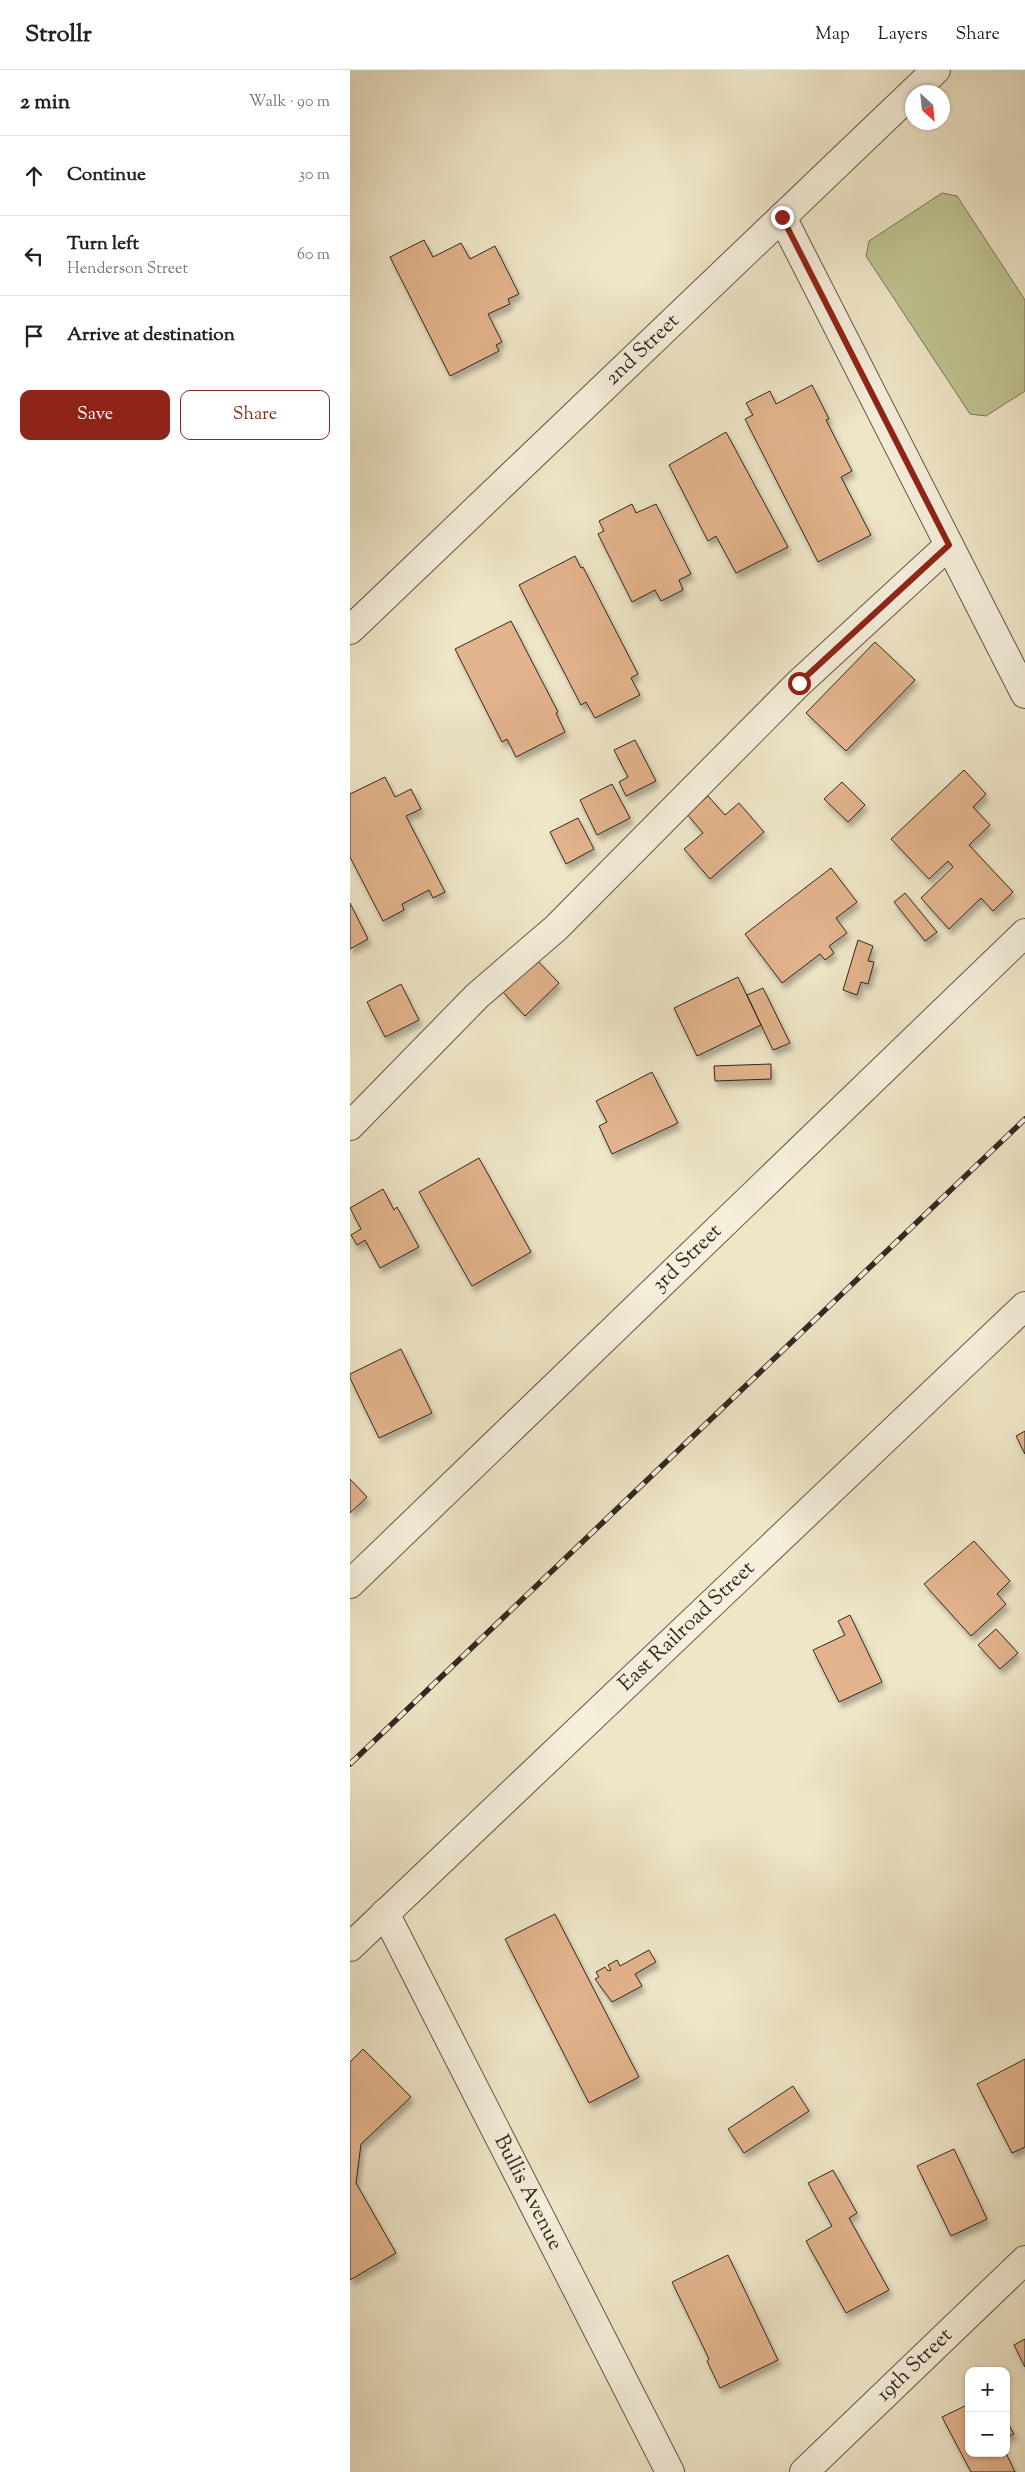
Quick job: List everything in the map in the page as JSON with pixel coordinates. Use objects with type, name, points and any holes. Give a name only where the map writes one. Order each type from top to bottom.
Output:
[{"type":"street","name":"2nd Street","points":[[350,630],[936,70]]},
{"type":"street","points":[[782,217],[1025,694]]},
{"type":"street","points":[[350,1126],[477,996],[556,928],[799,683],[949,545]]},
{"type":"street","name":"3rd Street","points":[[350,1584],[1025,933]]},
{"type":"street","name":"East Railroad Street","points":[[350,1947],[1025,1306]]},
{"type":"street","name":"Bullis Avenue","points":[[385,1913],[670,2472]]},
{"type":"street","name":"19th Street","points":[[804,2472],[1025,2260]]},
{"type":"green space","points":[[942,193],[957,196],[1025,300],[1025,391],[986,416],[970,414],[866,256],[869,241]]},
{"type":"building","points":[[424,240],[433,257],[461,243],[470,259],[495,246],[519,294],[508,299],[510,304],[488,314],[502,342],[496,345],[499,351],[450,376],[390,257]]},
{"type":"building","points":[[812,385],[829,419],[826,420],[852,471],[841,477],[871,535],[818,562],[745,419],[753,415],[746,403],[770,391],[776,404]]},
{"type":"building","points":[[726,432],[788,547],[736,573],[716,536],[708,541],[669,465]]},
{"type":"building","points":[[632,504],[636,513],[656,504],[691,574],[679,580],[683,590],[661,601],[655,590],[632,602],[598,534],[604,531],[599,521]]},
{"type":"building","points":[[575,556],[581,568],[583,567],[638,674],[631,678],[640,695],[595,718],[586,702],[581,705],[519,585]]},
{"type":"building","points":[[511,621],[558,712],[556,713],[565,732],[516,757],[507,739],[502,742],[455,649]]},
{"type":"building","points":[[875,642],[915,680],[846,751],[806,713]]},
{"type":"building","points":[[635,740],[656,781],[626,796],[619,782],[628,777],[614,750]]},
{"type":"building","points":[[964,770],[986,794],[973,807],[990,825],[969,845],[1013,892],[993,911],[981,898],[949,929],[921,898],[953,867],[948,861],[929,879],[891,839]]},
{"type":"building","points":[[385,777],[395,797],[411,789],[421,809],[406,816],[445,892],[433,898],[429,890],[402,904],[404,910],[383,921],[350,857],[350,794]]},
{"type":"building","points":[[842,782],[865,805],[848,822],[824,799]]},
{"type":"building","points":[[612,784],[630,818],[597,835],[580,800]]},
{"type":"building","points":[[708,796],[725,815],[739,803],[764,832],[710,879],[684,849],[703,833],[687,814]]},
{"type":"building","points":[[578,818],[594,849],[566,864],[550,832]]},
{"type":"building","points":[[831,868],[857,902],[836,918],[847,933],[829,946],[834,953],[825,960],[820,954],[782,983],[745,934]]},
{"type":"building","points":[[905,893],[937,932],[925,941],[894,902]]},
{"type":"building","points":[[350,903],[368,939],[350,949]]},
{"type":"building","points":[[858,940],[873,946],[868,961],[874,962],[868,984],[861,982],[857,995],[843,990]]},
{"type":"building","points":[[536,959],[559,983],[525,1016],[502,991]]},
{"type":"building","points":[[738,977],[761,1025],[697,1056],[674,1008]]},
{"type":"building","points":[[401,984],[419,1020],[385,1037],[367,1002]]},
{"type":"building","points":[[763,988],[790,1043],[773,1050],[747,995]]},
{"type":"building","points":[[771,1064],[771,1079],[715,1081],[714,1066]]},
{"type":"building","points":[[652,1072],[678,1123],[612,1154],[599,1126],[607,1122],[596,1101]]},
{"type":"building","points":[[479,1158],[531,1252],[472,1286],[419,1192]]},
{"type":"building","points":[[383,1189],[394,1210],[397,1207],[419,1247],[380,1268],[365,1240],[357,1245],[351,1235],[361,1229],[350,1208]]},
{"type":"building","points":[[401,1349],[432,1413],[379,1438],[350,1378],[350,1374]]},
{"type":"building","points":[[1025,1431],[1025,1454],[1016,1436]]},
{"type":"building","points":[[350,1479],[367,1497],[350,1513]]},
{"type":"building","points":[[974,1541],[1010,1581],[997,1594],[1006,1604],[971,1636],[924,1584]]},
{"type":"building","points":[[850,1615],[882,1682],[839,1702],[813,1650],[845,1635],[838,1621]]},
{"type":"building","points":[[996,1629],[1018,1653],[1000,1669],[978,1645]]},
{"type":"building","points":[[555,1914],[639,2077],[589,2103],[505,1939]]},
{"type":"building","points":[[649,1950],[656,1962],[635,1974],[642,1986],[612,2002],[595,1979],[599,1977],[596,1972],[605,1967],[608,1971],[611,1970],[608,1965],[617,1960],[620,1966]]},
{"type":"building","points":[[363,2049],[411,2097],[361,2144],[356,2183],[396,2253],[350,2280],[350,2062]]},
{"type":"building","points":[[1025,2059],[1025,2147],[1012,2153],[977,2084]]},
{"type":"building","points":[[793,2086],[809,2111],[744,2153],[728,2129]]},
{"type":"building","points":[[954,2149],[987,2219],[951,2236],[917,2166]]},
{"type":"building","points":[[833,2170],[857,2213],[849,2218],[889,2290],[846,2313],[806,2241],[832,2226],[808,2183]]},
{"type":"building","points":[[728,2255],[778,2360],[720,2388],[707,2361],[709,2359],[672,2282]]},
{"type":"building","points":[[1025,2339],[1025,2367],[1014,2345]]},
{"type":"building","points":[[965,2406],[965,2457],[1008,2457],[1015,2472],[971,2472],[942,2417]]},
{"type":"building","points":[[1010,2427],[1014,2434],[1010,2436]]},
{"type":"railway","points":[[350,1764],[1025,1119]]},
{"type":"route","points":[[782,217],[949,545],[799,683]]}]
